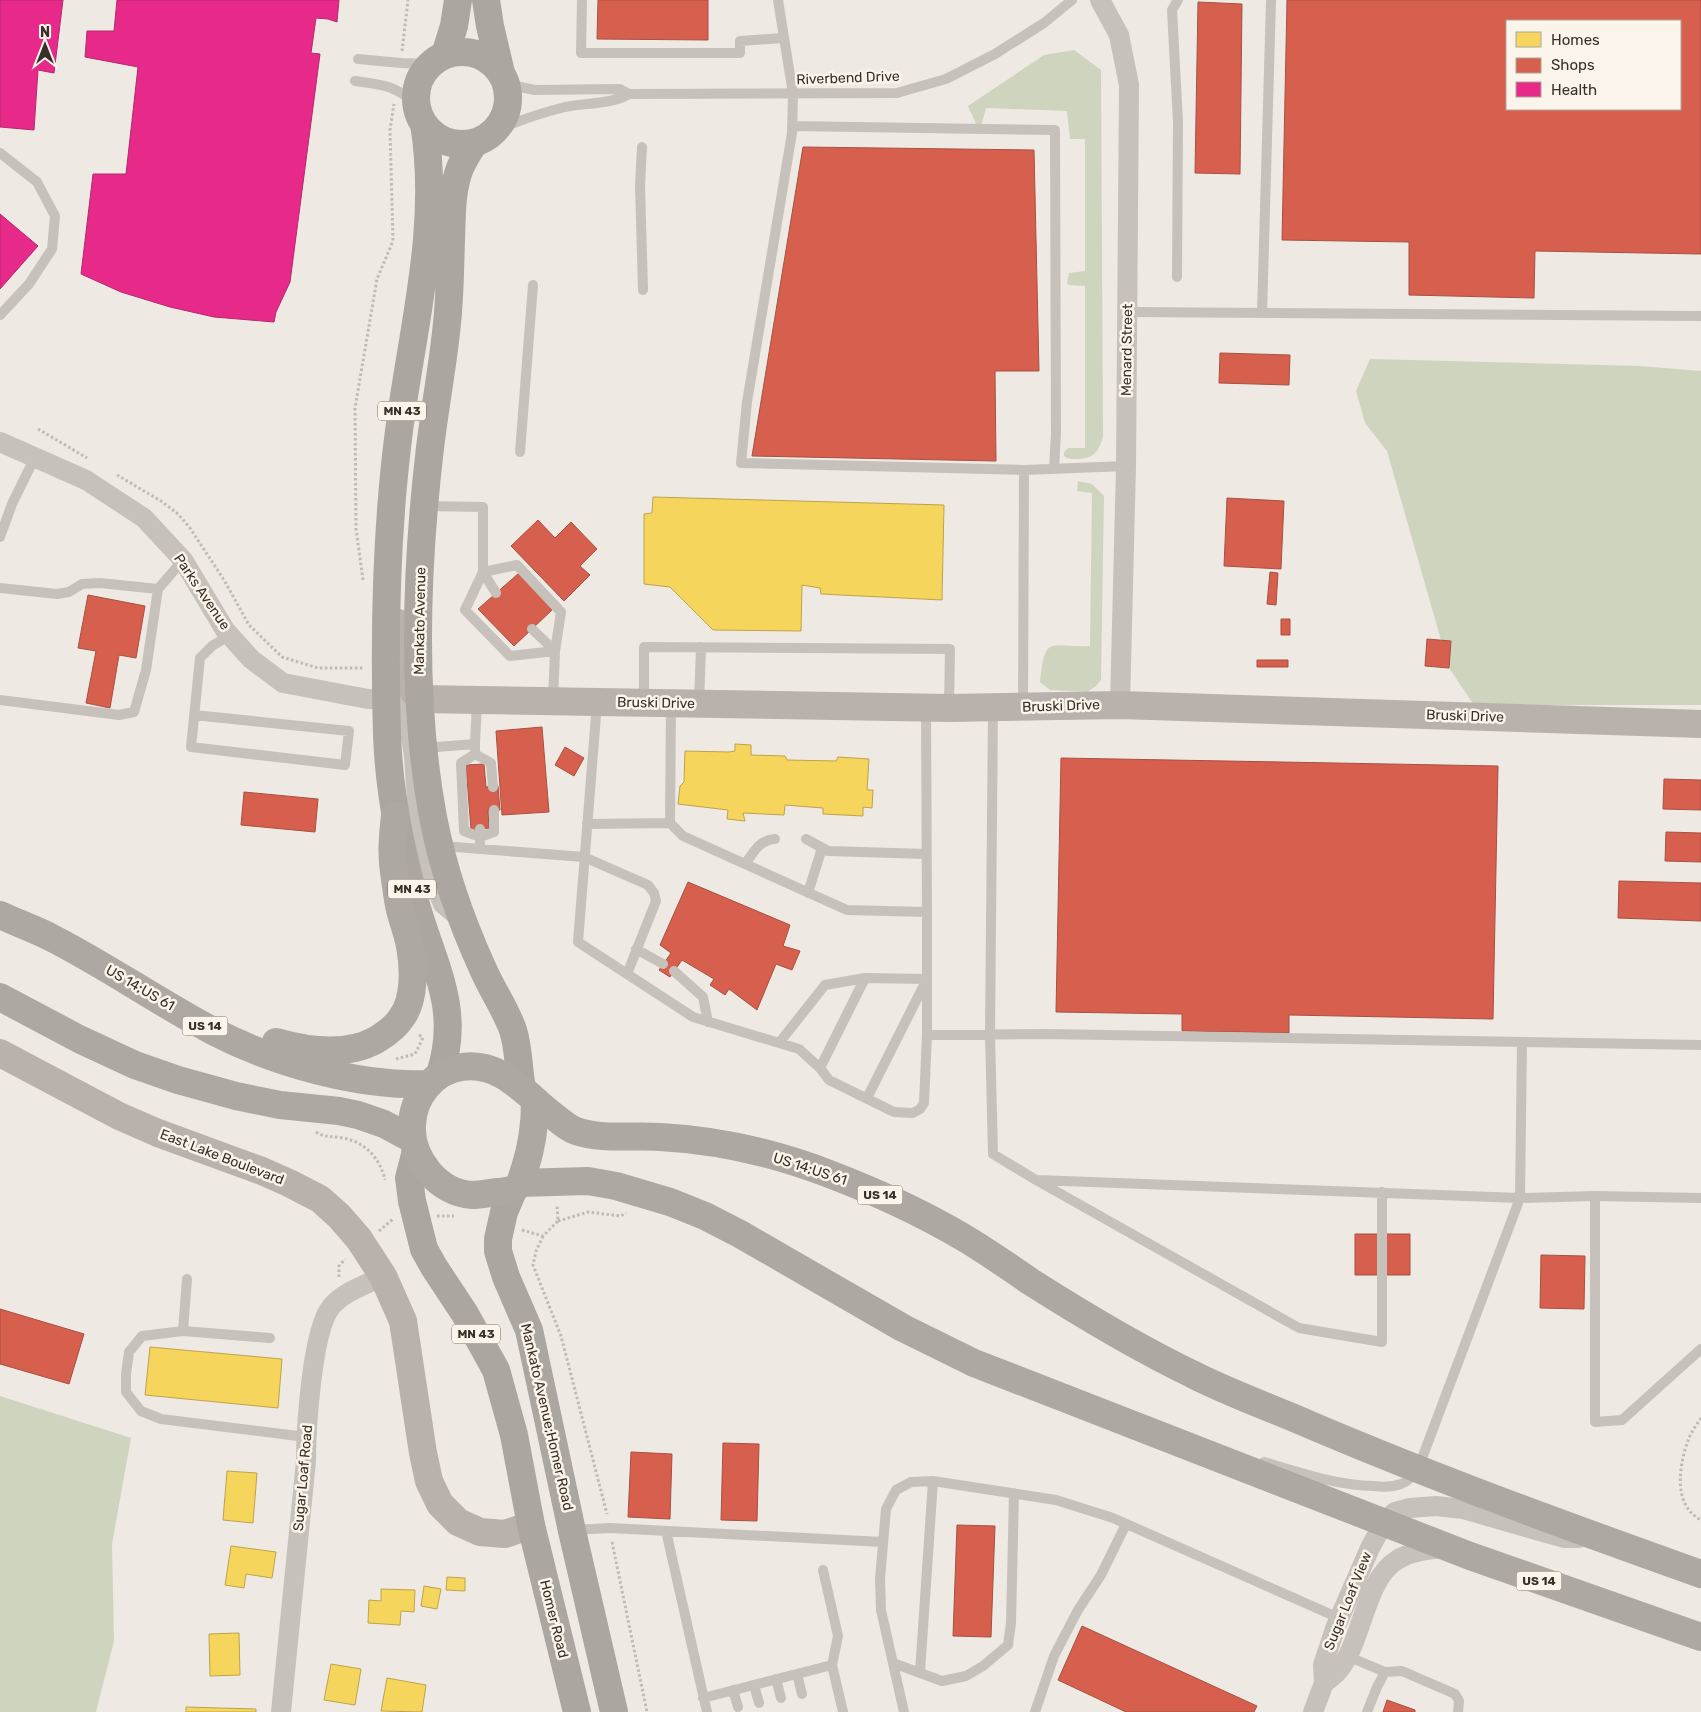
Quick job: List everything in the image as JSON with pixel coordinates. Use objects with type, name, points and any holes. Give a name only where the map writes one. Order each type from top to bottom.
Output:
[{"type":"highway","points":[[193,1019],[210,1020],[246,1035],[282,1044],[312,1049],[337,1050],[354,1049],[368,1044],[383,1036],[396,1025],[403,1017],[407,1005],[413,970],[410,946],[400,908],[394,870],[392,844],[396,815]]},
{"type":"highway","name":"US 14;US 61","points":[[0,915],[51,938],[193,1019],[245,1046],[298,1065],[385,1082],[434,1079],[462,1067],[473,1066],[494,1070],[571,1130],[608,1136],[661,1137],[725,1146],[789,1161],[868,1189],[914,1210],[959,1235],[1133,1344],[1194,1376],[1418,1469]]},
{"type":"highway","name":"US 14","points":[[0,997],[79,1039],[135,1065],[178,1080],[236,1096],[271,1103],[358,1115],[384,1124],[414,1145],[429,1172],[447,1187],[458,1192],[471,1195],[516,1187],[588,1181],[616,1186],[670,1202],[705,1216],[740,1234],[904,1328],[974,1363],[1448,1547],[1574,1594],[1698,1636]]},
{"type":"highway","points":[[414,1145],[414,1112],[419,1097],[434,1079]]},
{"type":"highway","points":[[516,1187],[534,1133],[528,1095]]},
{"type":"highway","name":"US 14","points":[[1418,1469],[1599,1538],[1701,1574]]},
{"type":"main road","name":"MN 43","points":[[434,1079],[445,1059],[448,1040],[447,1004],[440,974],[415,902],[396,815],[387,737],[387,608],[391,520],[399,432],[428,236],[430,186],[412,109],[424,73],[438,60],[454,26],[458,0]]},
{"type":"main road","name":"Mankato Avenue","points":[[486,0],[490,26],[508,98],[508,107],[505,116],[485,137],[460,169],[452,201],[447,323],[430,449],[425,506],[419,615],[420,699],[423,748],[433,818],[446,871],[462,921],[512,1030],[528,1095]]},
{"type":"main road","points":[[438,60],[459,52],[477,54],[490,62],[503,76]]},
{"type":"main road","points":[[412,109],[434,135],[448,142],[462,144],[485,137]]},
{"type":"main road","name":"MN 43","points":[[414,1145],[409,1178],[412,1201],[424,1249],[465,1314],[496,1370],[514,1435],[531,1525]]},
{"type":"main road","name":"Mankato Avenue;Homer Road","points":[[516,1187],[503,1219],[498,1239],[498,1251],[506,1277],[530,1330],[572,1530]]},
{"type":"main road","name":"Homer Road","points":[[531,1525],[577,1712]]},
{"type":"main road","points":[[572,1530],[614,1712]]},
{"type":"street","name":"Menard Street","points":[[1100,0],[1118,36],[1129,85],[1126,466],[1120,705]]},
{"type":"street","name":"Parks Avenue","points":[[0,442],[86,480],[144,518],[183,560],[230,635],[251,659],[283,683],[368,699],[386,699]]},
{"type":"street","points":[[391,520],[396,540],[399,659],[406,682],[420,699]]},
{"type":"street","points":[[386,699],[394,705],[401,715],[411,738],[418,814],[422,840],[431,875],[443,904],[462,921]]},
{"type":"street","name":"Bruski Drive","points":[[420,699],[937,708],[1120,705],[1701,724]]},
{"type":"street","name":"East Lake Boulevard","points":[[0,1053],[119,1116],[158,1133],[262,1171],[320,1199],[339,1216],[358,1239],[383,1276],[403,1321],[423,1453],[429,1481],[440,1504],[458,1522],[480,1532],[505,1534],[531,1525]]},
{"type":"street","name":"Sugar Loaf Road","points":[[281,1712],[306,1461],[306,1437],[316,1347],[321,1325],[330,1308],[341,1298],[383,1276]]},
{"type":"street","points":[[1384,1522],[1395,1512],[1410,1508],[1436,1506],[1463,1509],[1564,1538],[1599,1538]]},
{"type":"street","name":"Sugar Loaf View","points":[[1313,1712],[1324,1683],[1323,1665],[1339,1618],[1370,1548],[1384,1522]]},
{"type":"street","name":"Sugar Loaf View","points":[[1324,1683],[1338,1671],[1347,1656],[1378,1581],[1385,1569],[1396,1560],[1415,1551],[1448,1547]]},
{"type":"lane","points":[[582,0],[581,53],[740,53],[740,41],[783,38]]},
{"type":"lane","points":[[778,0],[793,94],[792,126],[790,149],[746,402],[741,463],[1024,470],[1126,466]]},
{"type":"lane","name":"Riverbend Drive","points":[[503,76],[520,87],[535,90],[620,89],[629,94],[897,93],[946,80],[995,54],[1036,28],[1072,0]]},
{"type":"lane","points":[[1177,277],[1178,122],[1172,10],[1178,0]]},
{"type":"lane","points":[[1262,313],[1271,0]]},
{"type":"lane","points":[[358,59],[401,63],[438,60]]},
{"type":"lane","points":[[355,81],[386,85],[398,90],[412,109]]},
{"type":"lane","name":"Riverbend Drive","points":[[485,137],[534,116],[565,107],[621,100],[629,94]]},
{"type":"lane","points":[[792,126],[1055,130],[1056,433],[1054,469]]},
{"type":"lane","points":[[642,147],[640,186],[643,290]]},
{"type":"lane","points":[[0,153],[37,182],[55,216],[52,249],[29,284],[0,315]]},
{"type":"lane","points":[[520,452],[533,285]]},
{"type":"lane","points":[[1128,312],[1701,316]]},
{"type":"lane","points":[[0,537],[12,504],[35,457]]},
{"type":"lane","points":[[1023,708],[1024,470]]},
{"type":"lane","points":[[425,506],[483,507],[483,572],[465,610],[510,656],[555,651]]},
{"type":"lane","points":[[0,700],[119,715],[134,712],[146,670],[158,589],[183,560]]},
{"type":"lane","points":[[483,572],[517,566],[561,612],[555,651],[553,702]]},
{"type":"lane","points":[[483,572],[496,593]]},
{"type":"lane","points":[[0,588],[57,594],[69,592],[82,584],[100,583],[158,589]]},
{"type":"lane","points":[[532,629],[555,651]]},
{"type":"lane","points":[[194,715],[349,732],[346,765],[191,747],[194,715],[200,658],[212,646],[230,635]]},
{"type":"lane","points":[[597,702],[578,942],[693,1017],[798,1049],[820,1068],[829,1080],[894,1112],[913,1113],[920,1109],[924,1103],[927,1035],[926,854],[937,708],[950,649],[644,647],[644,703]]},
{"type":"lane","points":[[700,704],[701,647]]},
{"type":"lane","points":[[476,754],[477,700]]},
{"type":"lane","points":[[671,703],[670,823],[683,836],[847,910],[927,912]]},
{"type":"lane","points":[[993,708],[990,1034],[993,1154],[1299,1328],[1382,1342],[1382,1192]]},
{"type":"lane","points":[[423,748],[476,754],[491,763],[492,787]]},
{"type":"lane","points":[[476,754],[461,763],[464,831],[494,832],[494,810]]},
{"type":"lane","points":[[587,824],[670,823]]},
{"type":"lane","points":[[480,833],[480,849]]},
{"type":"lane","points":[[745,864],[760,844],[767,840],[775,839]]},
{"type":"lane","points":[[806,840],[828,851],[926,854]]},
{"type":"lane","points":[[440,846],[584,857],[648,885],[654,893],[656,901],[627,974]]},
{"type":"lane","points":[[808,892],[822,848]]},
{"type":"lane","points":[[636,949],[663,964]]},
{"type":"lane","points":[[674,971],[703,997],[708,1022]]},
{"type":"lane","points":[[779,1043],[825,985],[865,978],[927,979]]},
{"type":"lane","points":[[820,1068],[865,978]]},
{"type":"lane","points":[[867,1098],[927,979]]},
{"type":"lane","points":[[927,1035],[990,1034],[1701,1045]]},
{"type":"lane","points":[[1253,1458],[1306,1475],[1358,1486],[1402,1484],[1412,1478],[1418,1469],[1520,1198],[1522,1042]]},
{"type":"lane","points":[[1036,1180],[1520,1198],[1595,1196],[1701,1198]]},
{"type":"lane","points":[[1595,1196],[1595,1422],[1622,1420],[1701,1349]]},
{"type":"lane","points":[[183,1331],[187,1279]]},
{"type":"lane","points":[[270,1338],[183,1331],[142,1336],[129,1352],[126,1392],[141,1411],[161,1419],[306,1437]]},
{"type":"lane","points":[[1200,1452],[1235,1453]]},
{"type":"lane","points":[[920,1672],[933,1481]]},
{"type":"lane","points":[[904,1712],[881,1610],[880,1579],[886,1509],[896,1490],[911,1482],[933,1481],[1014,1493],[1056,1500],[1089,1510],[1126,1524],[1339,1618]]},
{"type":"lane","points":[[893,1663],[942,1681],[966,1676],[983,1666],[1008,1645],[1011,1623],[1014,1493]]},
{"type":"lane","points":[[1035,1712],[1054,1656],[1078,1610],[1101,1576],[1126,1524]]},
{"type":"lane","points":[[572,1530],[610,1528],[884,1542]]},
{"type":"lane","points":[[666,1531],[707,1712]]},
{"type":"lane","points":[[823,1570],[838,1636],[832,1665],[844,1712]]},
{"type":"lane","points":[[1347,1656],[1385,1672],[1402,1671],[1455,1694],[1459,1701],[1458,1712]]},
{"type":"lane","points":[[703,1698],[832,1665]]},
{"type":"lane","points":[[1368,1712],[1385,1672]]},
{"type":"lane","points":[[797,1674],[802,1694]]},
{"type":"lane","points":[[776,1679],[781,1698]]},
{"type":"lane","points":[[754,1685],[759,1703]]},
{"type":"lane","points":[[733,1690],[738,1708]]},
{"type":"path","points":[[402,49],[408,0]]},
{"type":"path","points":[[363,584],[356,529],[355,408],[377,279],[392,242],[390,130],[412,109]]},
{"type":"path","points":[[38,429],[88,458]]},
{"type":"path","points":[[112,472],[162,501],[178,514],[190,528],[224,580],[249,625],[282,657],[318,668],[363,668],[364,659]]},
{"type":"path","points":[[392,1060],[415,1054],[423,1038],[412,1030]]},
{"type":"path","points":[[312,1130],[322,1136],[344,1138],[367,1148],[382,1166],[386,1185]]},
{"type":"path","points":[[557,1200],[558,1221]]},
{"type":"path","points":[[375,1234],[394,1219],[392,1210]]},
{"type":"path","points":[[630,1211],[621,1216],[588,1212],[558,1221],[543,1236],[536,1250],[533,1265],[561,1336],[610,1528],[647,1712]]},
{"type":"path","points":[[519,1229],[543,1236]]},
{"type":"path","points":[[339,1277],[339,1266],[347,1256]]},
{"type":"path","points":[[1701,1418],[1689,1438],[1680,1474],[1681,1497],[1692,1516],[1701,1520]]},
{"type":"green space","points":[[1074,50],[1101,70],[1103,437],[1097,451],[1091,456],[1070,459],[1064,456],[1064,452],[1068,448],[1085,448],[1085,286],[1069,285],[1067,283],[1069,273],[1085,271],[1085,139],[1070,139],[1067,111],[986,108],[981,126],[977,126],[968,106],[1044,55]]},
{"type":"green space","points":[[1370,359],[1640,366],[1701,371],[1701,705],[1474,705],[1449,668],[1387,451],[1365,423],[1356,391]]},
{"type":"green space","points":[[1078,481],[1092,484],[1104,496],[1101,680],[1087,692],[1050,690],[1040,682],[1044,656],[1052,646],[1090,646],[1092,493],[1077,491]]},
{"type":"green space","points":[[0,1396],[131,1438],[112,1544],[114,1641],[96,1712],[0,1712]]},
{"type":"building: Homes","points":[[653,497],[944,505],[942,600],[821,594],[820,588],[802,585],[801,631],[713,630],[670,587],[644,584],[644,514],[652,513]]},
{"type":"building: Homes","points":[[735,744],[751,745],[751,755],[785,756],[787,760],[836,761],[838,757],[869,759],[867,790],[873,790],[872,808],[863,807],[863,816],[823,814],[823,808],[785,805],[784,815],[743,813],[745,821],[727,819],[728,810],[678,804],[680,786],[684,782],[685,751],[729,752],[735,751]]},
{"type":"building: Homes","points":[[150,1347],[282,1359],[278,1408],[145,1395]]},
{"type":"building: Homes","points":[[227,1471],[257,1473],[253,1523],[223,1520]]},
{"type":"building: Homes","points":[[231,1546],[276,1552],[272,1578],[246,1574],[244,1588],[225,1585]]},
{"type":"building: Homes","points":[[447,1577],[465,1578],[465,1591],[446,1590]]},
{"type":"building: Homes","points":[[424,1586],[441,1589],[437,1609],[421,1606]]},
{"type":"building: Homes","points":[[381,1589],[415,1590],[414,1612],[401,1611],[400,1625],[368,1623],[369,1600],[381,1601]]},
{"type":"building: Homes","points":[[239,1633],[240,1675],[210,1676],[209,1634]]},
{"type":"building: Homes","points":[[331,1664],[361,1669],[355,1705],[324,1700]]},
{"type":"building: Homes","points":[[387,1678],[426,1685],[422,1712],[381,1711]]},
{"type":"building: Homes","points":[[186,1707],[256,1709],[256,1712],[186,1712]]},
{"type":"building: Shops","points":[[598,0],[708,0],[708,40],[597,39]]},
{"type":"building: Shops","points":[[1287,0],[1701,0],[1701,254],[1535,251],[1534,298],[1409,295],[1409,242],[1282,240]]},
{"type":"building: Shops","points":[[1198,2],[1242,4],[1240,174],[1195,173]]},
{"type":"building: Shops","points":[[803,147],[1034,150],[1039,371],[995,371],[996,461],[752,456]]},
{"type":"building: Shops","points":[[1220,353],[1290,355],[1289,385],[1219,383]]},
{"type":"building: Shops","points":[[1227,498],[1284,501],[1281,569],[1224,566]]},
{"type":"building: Shops","points":[[538,520],[555,538],[571,522],[597,549],[580,566],[590,575],[564,601],[511,546]]},
{"type":"building: Shops","points":[[1270,572],[1278,573],[1276,605],[1267,604]]},
{"type":"building: Shops","points":[[519,573],[552,610],[514,646],[478,609]]},
{"type":"building: Shops","points":[[88,595],[145,606],[136,658],[119,655],[110,708],[86,703],[96,651],[78,648]]},
{"type":"building: Shops","points":[[1281,619],[1290,619],[1290,635],[1281,635]]},
{"type":"building: Shops","points":[[1427,639],[1451,641],[1449,668],[1425,666]]},
{"type":"building: Shops","points":[[1257,660],[1288,660],[1288,667],[1257,667]]},
{"type":"building: Shops","points":[[542,727],[549,812],[502,815],[496,731]]},
{"type":"building: Shops","points":[[565,747],[584,758],[574,776],[555,765]]},
{"type":"building: Shops","points":[[1061,758],[1498,766],[1493,1019],[1289,1015],[1289,1033],[1182,1031],[1182,1014],[1056,1012]]},
{"type":"building: Shops","points":[[484,764],[486,787],[498,786],[500,810],[488,810],[489,828],[471,830],[466,765]]},
{"type":"building: Shops","points":[[1664,779],[1701,780],[1701,810],[1663,809]]},
{"type":"building: Shops","points":[[244,792],[318,799],[315,832],[241,825]]},
{"type":"building: Shops","points":[[1666,832],[1701,833],[1701,862],[1665,861]]},
{"type":"building: Shops","points":[[1619,881],[1701,883],[1701,921],[1618,918]]},
{"type":"building: Shops","points":[[688,882],[790,925],[783,946],[800,951],[792,970],[776,964],[757,1010],[729,989],[725,995],[710,985],[714,979],[682,960],[670,977],[659,970],[671,953],[660,945]]},
{"type":"building: Shops","points":[[1355,1234],[1410,1234],[1410,1275],[1355,1275]]},
{"type":"building: Shops","points":[[1541,1255],[1585,1256],[1584,1309],[1540,1308]]},
{"type":"building: Shops","points":[[0,1309],[84,1334],[69,1384],[0,1364]]},
{"type":"building: Shops","points":[[723,1443],[759,1444],[757,1521],[721,1520]]},
{"type":"building: Shops","points":[[631,1452],[672,1454],[670,1519],[628,1517]]},
{"type":"building: Shops","points":[[957,1525],[995,1526],[991,1637],[953,1636]]},
{"type":"building: Shops","points":[[1082,1626],[1257,1706],[1254,1712],[1126,1712],[1058,1680]]},
{"type":"building: Shops","points":[[1387,1700],[1415,1710],[1415,1712],[1383,1712]]},
{"type":"building: Health","points":[[0,0],[63,0],[54,73],[38,70],[34,130],[0,127]]},
{"type":"building: Health","points":[[117,0],[339,0],[337,22],[316,18],[311,53],[320,54],[290,282],[276,312],[274,322],[214,317],[170,307],[121,292],[81,274],[93,174],[126,174],[138,67],[85,57],[87,31],[114,31]]},
{"type":"building: Health","points":[[0,214],[38,246],[0,289]]}]
